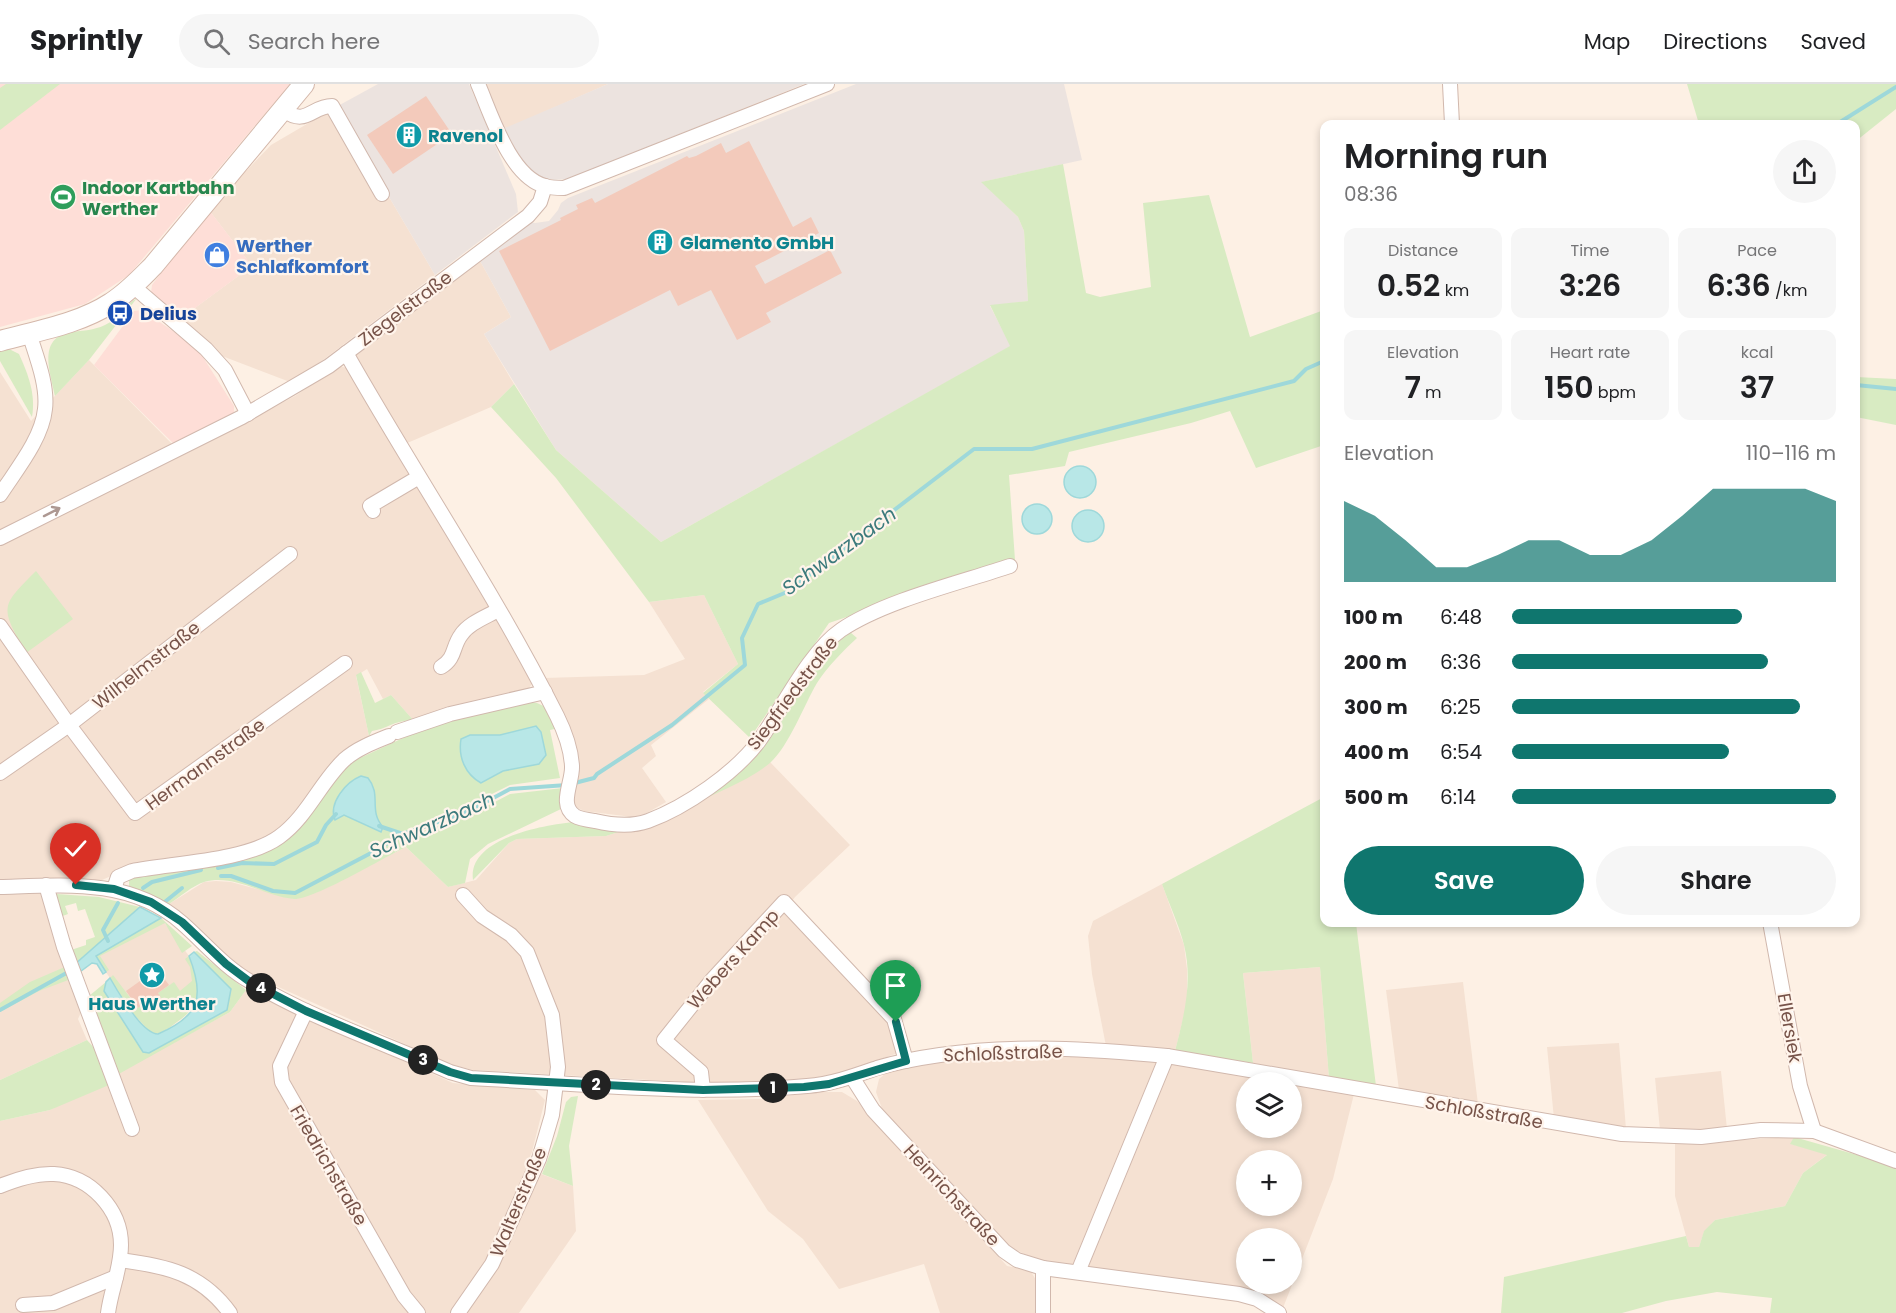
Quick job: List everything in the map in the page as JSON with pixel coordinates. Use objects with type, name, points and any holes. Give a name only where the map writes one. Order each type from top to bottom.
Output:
[{"type":"main road","points":[[0,341],[95,312],[110,304],[133,286],[153,266],[304,84]]},
{"type":"street","points":[[478,84],[505,146],[521,172],[545,186],[564,188],[826,84]]},
{"type":"street","points":[[1450,84],[1452,120]]},
{"type":"street","points":[[283,110],[293,117],[300,117],[312,114],[328,105],[332,106],[382,194]]},
{"type":"street","name":"Ziegelstraße","points":[[0,538],[248,414],[329,366],[528,216],[540,202],[545,186]]},
{"type":"street","points":[[133,286],[206,349],[228,376],[248,414]]},
{"type":"street","points":[[0,495],[35,438],[45,410],[39,372],[29,333]]},
{"type":"street","name":"Siegfriedstraße","points":[[346,352],[545,692],[566,735],[573,773],[568,789],[568,811],[576,817],[628,825],[646,821],[664,813],[726,776],[757,743],[819,651],[840,631],[881,610],[1010,566]]},
{"type":"street","points":[[373,511],[370,506],[419,477]]},
{"type":"street","name":"Wilhelmstraße","points":[[0,773],[69,725],[290,554]]},
{"type":"street","points":[[441,667],[450,662],[459,637],[466,628],[498,610]]},
{"type":"street","name":"Hermannstraße","points":[[0,626],[69,725],[135,813],[345,663]]},
{"type":"street","points":[[114,889],[118,877],[132,871],[260,849],[280,837],[296,822],[345,759],[369,744],[472,708],[545,692]]},
{"type":"street","points":[[46,885],[75,979],[132,1129]]},
{"type":"street","name":"Schloßstraße","points":[[0,887],[76,885],[114,889],[131,894],[169,912],[226,964],[250,982],[306,1011],[471,1078],[703,1090],[804,1087],[829,1084],[906,1061],[941,1054],[1012,1050],[1101,1051],[1167,1056],[1622,1134],[1701,1137],[1761,1130],[1814,1131],[1896,1161]]},
{"type":"street","name":"Walterstraße","points":[[458,1313],[492,1264],[539,1159],[552,1115],[557,1083],[558,1049],[552,1015],[527,952],[511,934],[482,916],[463,895]]},
{"type":"street","name":"Webers Kamp","points":[[703,1090],[701,1072],[664,1040],[712,980],[784,902],[894,1019],[906,1061]]},
{"type":"street","name":"Ellersiek","points":[[1771,927],[1800,1086],[1814,1131]]},
{"type":"street","name":"Friedrichstraße","points":[[306,1011],[280,1066],[282,1082],[404,1296],[418,1313]]},
{"type":"street","points":[[1078,1272],[1167,1056]]},
{"type":"street","name":"Heinrichstraße","points":[[852,1077],[873,1110],[1004,1251],[1017,1260],[1043,1268],[1239,1294],[1257,1299],[1280,1313]]},
{"type":"street","points":[[0,1186],[36,1174],[56,1174],[73,1178],[106,1199],[117,1221],[121,1238],[120,1260],[108,1313]]},
{"type":"street","points":[[120,1260],[163,1266],[182,1272],[216,1296],[230,1313]]},
{"type":"street","points":[[1043,1268],[1043,1313]]},
{"type":"street","points":[[23,1305],[53,1303],[116,1277]]},
{"type":"shaded area","points":[[0,84],[290,84],[129,275],[85,304],[0,327]]},
{"type":"shaded area","points":[[378,84],[469,84],[516,194],[518,212],[435,275],[336,107]]},
{"type":"shaded area","points":[[483,84],[608,84],[503,130]]},
{"type":"shaded area","points":[[608,84],[804,84],[568,179],[554,180],[540,177],[528,170],[517,156],[505,128]]},
{"type":"shaded area","points":[[856,84],[1064,84],[1082,160],[982,182],[1018,217],[1024,231],[1028,301],[990,306],[1011,346],[661,542],[556,450],[484,334],[511,317],[479,259],[529,222],[549,221],[561,203],[568,198]]},
{"type":"shaded area","points":[[336,107],[435,275],[323,360],[290,382],[222,356],[196,330],[180,319],[252,266],[209,210],[271,145]]},
{"type":"shaded area","points":[[209,210],[252,266],[180,319],[151,293],[152,285]]},
{"type":"shaded area","points":[[479,259],[511,317],[484,334],[514,384],[491,407],[405,444],[355,358],[356,353]]},
{"type":"shaded area","points":[[142,310],[189,342],[201,354],[234,406],[234,412],[229,418],[175,445],[94,365],[134,311]]},
{"type":"shaded area","points":[[89,360],[183,455],[295,396],[339,366],[347,368],[532,677],[532,684],[523,691],[414,721],[391,695],[383,699],[367,669],[356,676],[369,736],[341,756],[278,834],[259,845],[126,869],[100,881],[37,879],[82,1010],[78,1019],[87,1040],[0,1080],[0,372],[31,421]]},
{"type":"shaded area","points":[[704,595],[738,664],[703,692],[709,699],[651,745],[656,756],[642,768],[666,802],[645,814],[632,817],[584,811],[574,806],[572,792],[578,769],[544,678],[644,675],[685,659],[649,602]]},
{"type":"shaded area","points":[[770,762],[850,845],[795,897],[784,912],[886,1014],[901,1052],[837,1074],[783,1083],[721,1084],[473,1070],[449,1064],[254,976],[230,961],[169,904],[204,882],[216,881],[231,882],[295,899],[317,892],[406,847],[448,887],[476,880],[509,843],[517,839],[606,836],[688,806],[730,786]]},
{"type":"shaded area","points":[[1162,884],[1184,945],[1187,969],[1187,1004],[1175,1051],[1106,1046],[1092,974],[1088,936],[1093,921]]},
{"type":"shaded area","name":"Haus Werther","points":[[161,918],[189,956],[198,980],[158,1034],[96,958]]},
{"type":"shaded area","points":[[1320,967],[1329,1078],[1253,1063],[1243,973]]},
{"type":"shaded area","points":[[1463,982],[1478,1104],[1399,1090],[1386,990]]},
{"type":"shaded area","points":[[246,990],[453,1083],[535,1090],[545,1100],[532,1152],[525,1168],[573,1186],[576,1231],[519,1313],[0,1313],[0,1121],[50,1110],[230,1012]]},
{"type":"shaded area","points":[[1619,1043],[1626,1129],[1554,1119],[1547,1047]]},
{"type":"shaded area","points":[[989,1055],[1103,1055],[1236,1074],[1236,1138],[1302,1138],[1302,1086],[1354,1094],[1333,1179],[1302,1259],[1302,1228],[1236,1228],[1236,1294],[1288,1294],[1283,1308],[1039,1261],[1002,1243],[884,1114],[876,1092],[879,1079],[887,1072],[903,1065]]},
{"type":"shaded area","points":[[1721,1071],[1727,1129],[1660,1130],[1655,1078]]},
{"type":"shaded area","points":[[815,1092],[842,1092],[857,1101],[1007,1266],[1030,1270],[1039,1285],[1039,1313],[940,1313],[924,1264],[839,1289],[803,1239],[768,1211],[698,1100],[766,1099]]},
{"type":"shaded area","points":[[1794,1137],[1791,1144],[1828,1154],[1803,1173],[1785,1206],[1715,1220],[1704,1232],[1699,1247],[1689,1247],[1675,1196],[1675,1144]]},
{"type":"green space","points":[[6,84],[60,84],[0,130],[0,88]]},
{"type":"green space","points":[[1687,84],[1896,84],[1896,109],[1860,138],[1860,120],[1698,120]]},
{"type":"green space","points":[[1063,164],[1086,293],[1100,297],[1151,287],[1143,203],[1209,195],[1250,337],[1320,311],[1320,446],[1256,468],[1230,411],[1191,423],[1069,452],[1065,466],[1009,475],[1015,560],[829,623],[750,738],[703,693],[738,664],[704,595],[649,602],[556,478],[491,407],[514,384],[556,450],[661,542],[1010,346],[990,305],[1028,301],[1024,231],[1018,217],[981,182]]},
{"type":"green space","points":[[137,298],[89,360],[55,396],[48,359],[52,343],[58,337],[68,333],[105,325]]},
{"type":"green space","points":[[9,349],[19,354],[28,377],[33,400],[32,417],[0,361],[0,351]]},
{"type":"green space","points":[[1860,377],[1896,379],[1896,425],[1860,418]]},
{"type":"green space","points":[[36,571],[73,619],[26,653],[8,616],[8,608],[16,592]]},
{"type":"green space","points":[[850,632],[857,638],[817,683],[777,756],[752,775],[688,806],[762,746],[824,654]]},
{"type":"green space","points":[[361,672],[375,703],[391,695],[414,721],[403,721],[372,731],[369,736],[356,675]]},
{"type":"green space","points":[[522,701],[537,703],[550,709],[559,728],[550,730],[560,778],[510,785],[464,808],[409,829],[409,836],[470,815],[510,794],[563,788],[561,809],[488,844],[470,859],[465,883],[448,887],[406,847],[317,893],[294,899],[238,883],[216,880],[200,884],[169,904],[129,887],[129,878],[261,851],[347,764],[431,725]]},
{"type":"green space","points":[[1320,799],[1320,927],[1356,927],[1376,1086],[1329,1078],[1320,967],[1243,973],[1253,1063],[1175,1051],[1184,1012],[1187,958],[1182,937],[1162,884]]},
{"type":"green space","points":[[574,822],[628,829],[606,836],[517,839],[509,843],[473,880],[474,866],[482,854],[494,844],[510,836],[545,826]]},
{"type":"green space","points":[[57,894],[99,897],[140,907],[74,965],[68,951],[86,945],[86,940],[95,937],[85,909],[78,911],[76,903],[65,906],[68,914],[60,917],[55,898]]},
{"type":"green space","points":[[161,918],[192,946],[182,953],[165,923],[100,956],[109,970],[106,972],[96,956]]},
{"type":"green space","points":[[197,951],[246,990],[230,1012],[117,1075],[89,996],[106,982],[104,991],[143,1052],[231,989],[194,952]]},
{"type":"green space","points":[[189,956],[198,985],[197,1000],[186,1015],[162,1032],[152,1034],[125,1005],[110,978],[113,975],[138,1008],[149,999],[153,1004],[161,998],[158,993],[174,982],[180,991],[192,981],[190,967],[185,959]]},
{"type":"green space","points":[[67,966],[71,979],[39,991],[0,1012],[0,1003],[30,982]]},
{"type":"green space","points":[[87,1040],[95,1049],[109,1085],[50,1110],[0,1121],[0,1080]]},
{"type":"green space","points":[[578,1096],[569,1146],[573,1186],[542,1174],[557,1136],[566,1102],[571,1097]]},
{"type":"green space","points":[[1794,1137],[1896,1166],[1896,1313],[1770,1313],[1772,1298],[1717,1292],[1666,1301],[1622,1313],[1501,1313],[1504,1277],[1686,1236],[1689,1247],[1699,1247],[1704,1231],[1715,1220],[1785,1206],[1803,1173],[1827,1155],[1790,1144]]},
{"type":"water","points":[[1080,466],[1092,470],[1096,482],[1092,494],[1080,498],[1068,494],[1064,482],[1068,470]]},
{"type":"water","points":[[1037,504],[1048,508],[1052,519],[1048,530],[1037,534],[1026,530],[1022,519],[1026,508]]},
{"type":"water","points":[[1088,510],[1100,514],[1104,526],[1100,538],[1088,542],[1076,538],[1072,526],[1076,514]]},
{"type":"water","points":[[536,726],[541,732],[546,755],[539,764],[503,771],[481,783],[467,770],[462,758],[461,739],[470,735],[500,735]]},
{"type":"water","points":[[361,776],[368,778],[372,784],[376,815],[383,827],[381,832],[344,815],[335,820],[333,813],[336,800],[344,788]]},
{"type":"water","points":[[140,907],[161,918],[96,956],[106,972],[103,974],[97,964],[92,963],[77,974],[74,965]]},
{"type":"water","points":[[194,952],[231,989],[227,1010],[149,1053],[143,1052],[104,991],[106,982],[110,978],[138,1020],[152,1032],[158,1034],[183,1020],[195,1004],[197,983],[189,956]]},
{"type":"building","name":"Ravenol","points":[[426,96],[452,134],[393,174],[367,135]]},
{"type":"building","name":"Glamento GmbH","points":[[749,141],[793,227],[811,217],[819,233],[755,266],[765,284],[830,250],[842,273],[766,313],[771,322],[737,340],[711,290],[678,306],[670,290],[550,351],[499,251],[561,220],[560,218],[578,209],[576,205],[592,198],[595,203],[687,156],[689,158],[696,156],[721,143],[726,153]]},
{"type":"building","points":[[157,969],[169,985],[158,993],[161,998],[153,1004],[149,999],[138,1008],[126,991]]},
{"type":"waterway","name":"Schwarzbach","points":[[1843,120],[1896,87]]},
{"type":"waterway","name":"Schwarzbach","points":[[221,876],[231,876],[273,891],[295,893],[403,834],[469,811],[510,789],[567,785],[594,778],[672,725],[745,665],[742,638],[758,604],[787,592],[974,449],[1032,449],[1294,381],[1306,369],[1320,363]]},
{"type":"waterway","points":[[1860,385],[1896,389]]},
{"type":"waterway","points":[[218,868],[242,863],[274,864],[317,842],[326,825],[336,814]]},
{"type":"waterway","points":[[379,826],[403,834]]},
{"type":"waterway","points":[[143,888],[152,882],[201,870]]},
{"type":"waterway","name":"Schwarzbach","points":[[161,905],[182,888]]},
{"type":"waterway","points":[[108,941],[103,930],[118,903]]},
{"type":"waterway","name":"Schwarzbach","points":[[0,1010],[70,971]]},
{"type":"place","name":"Ravenol","points":[[409,135]]},
{"type":"place","name":"Indoor Kartbahn Werther","points":[[63,197]]},
{"type":"place","name":"Glamento GmbH","points":[[660,242]]},
{"type":"place","name":"Werther Schlafkomfort","points":[[217,255]]},
{"type":"place","name":"Delius","points":[[120,313]]},
{"type":"place","name":"Haus Werther","points":[[152,975]]},
{"type":"route","points":[[76,885],[114,889],[151,902],[182,922],[226,964],[250,982],[306,1011],[450,1072],[471,1078],[703,1090],[804,1087],[829,1084],[906,1061],[896,1022]]}]
